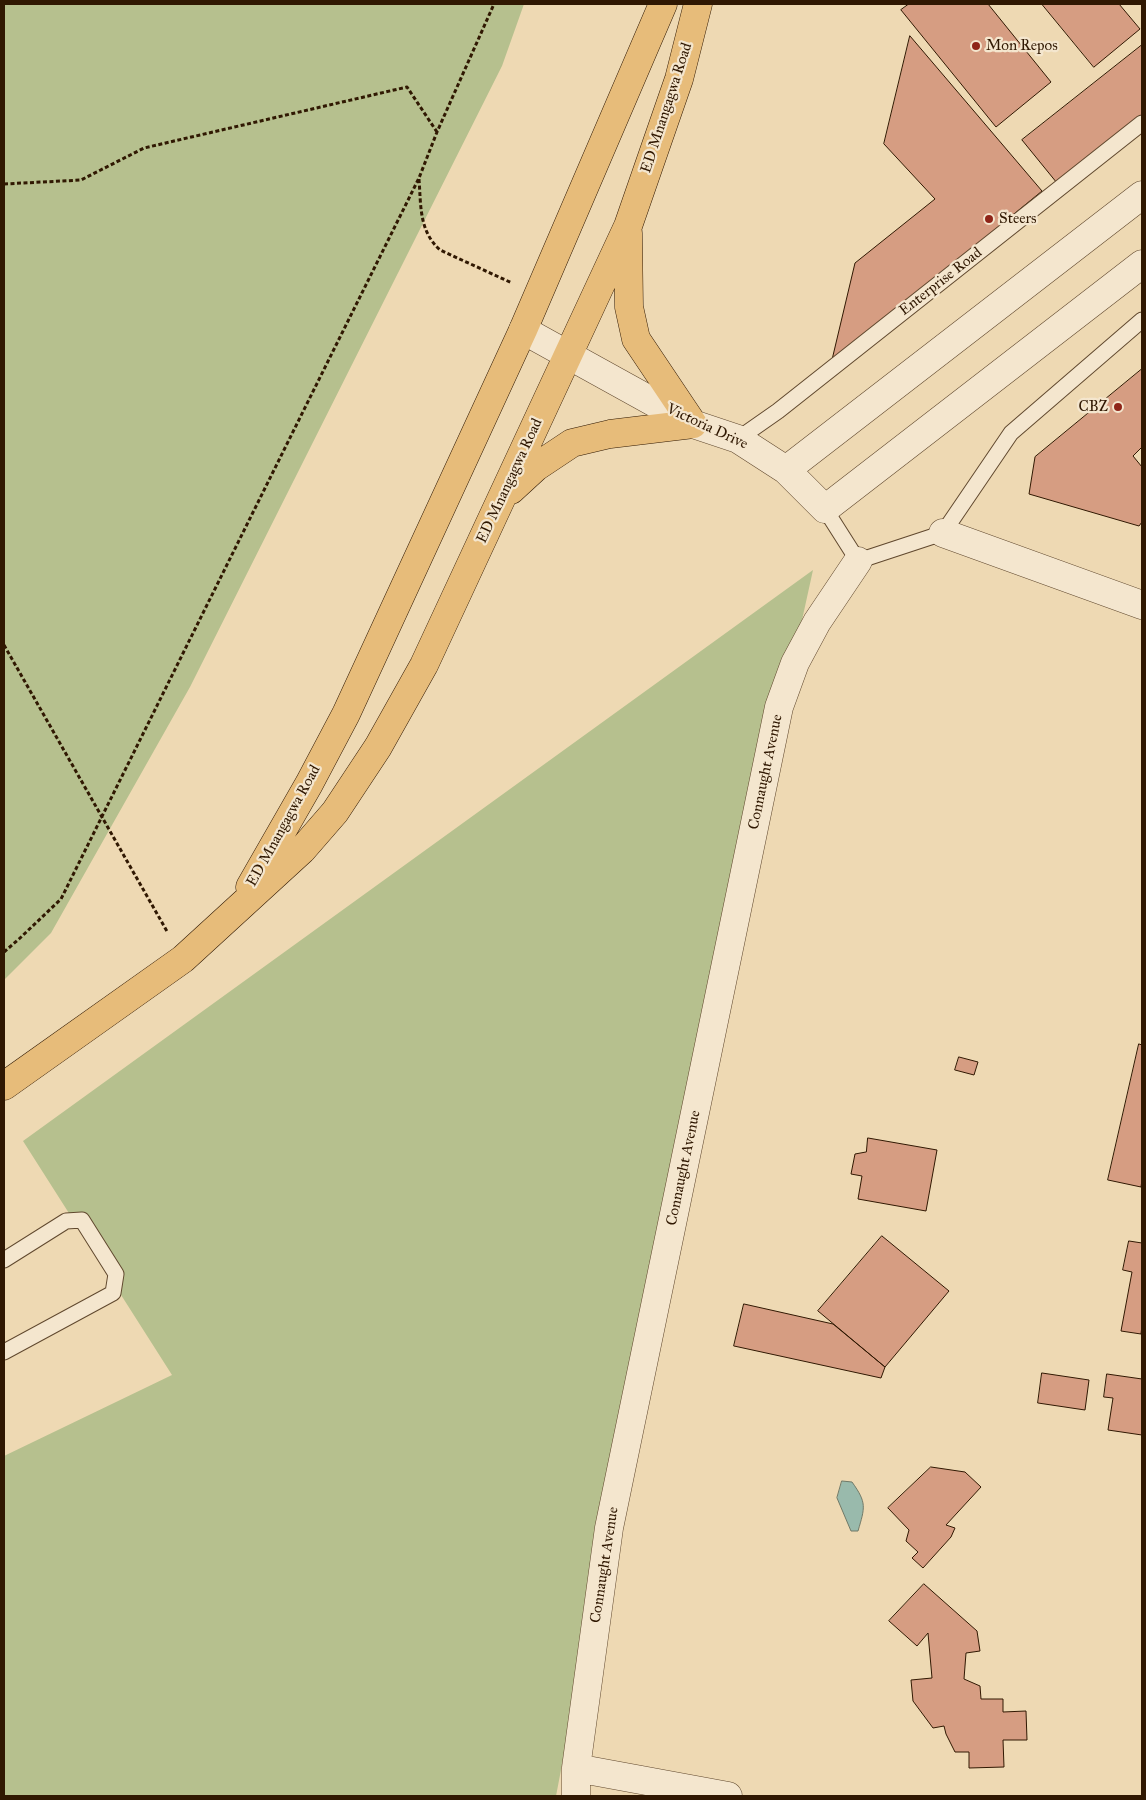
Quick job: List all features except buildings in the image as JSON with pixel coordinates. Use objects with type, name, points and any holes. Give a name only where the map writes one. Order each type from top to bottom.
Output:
[{"type":"highway","name":"ED Mnangagwa Road","points":[[237,910],[309,784],[346,714],[523,330],[663,4]]},
{"type":"highway","name":"ED Mnangagwa Road","points":[[4,1086],[184,959],[302,850],[335,812],[378,747],[424,665],[628,226],[679,79],[698,4]]},
{"type":"highway","points":[[503,498],[536,467],[572,443],[610,434],[693,424],[636,339],[628,307],[628,226]]},
{"type":"street","points":[[786,470],[1142,195]]},
{"type":"street","points":[[825,509],[1142,264]]},
{"type":"street","name":"Victoria Drive","points":[[523,330],[693,424],[738,439],[786,470],[825,509]]},
{"type":"street","points":[[943,533],[1142,605]]},
{"type":"street","name":"Connaught Avenue","points":[[576,1796],[576,1768],[609,1528],[779,707],[795,663],[817,622],[858,561]]},
{"type":"street","points":[[576,1768],[728,1796]]},
{"type":"lane","name":"Enterprise Road","points":[[738,439],[778,411],[1142,123]]},
{"type":"lane","points":[[858,561],[943,533],[1011,433],[1142,320]]},
{"type":"lane","name":"Victoria Drive","points":[[825,509],[858,561]]},
{"type":"lane","points":[[4,1260],[66,1221],[82,1220],[116,1274],[113,1293],[4,1352]]},
{"type":"path","points":[[4,952],[61,899],[419,178],[437,132],[494,4]]},
{"type":"path","points":[[4,184],[80,180],[144,148],[407,86],[437,132]]},
{"type":"path","points":[[419,178],[424,229],[431,242],[440,250],[538,295]]},
{"type":"path","points":[[4,645],[184,959]]},
{"type":"green space","points":[[4,4],[524,4],[502,66],[190,687],[51,933],[4,980]]},
{"type":"green space","points":[[813,570],[640,1358],[556,1796],[4,1796],[4,1456],[172,1375],[23,1141]]},
{"type":"shaded area","points":[[842,1481],[852,1482],[862,1500],[863,1510],[858,1531],[851,1531],[837,1498]]},
{"type":"place","name":"Mon Repos","points":[[976,46]]},
{"type":"place","name":"Steers","points":[[989,219]]},
{"type":"place","name":"CBZ","points":[[1118,407]]}]
